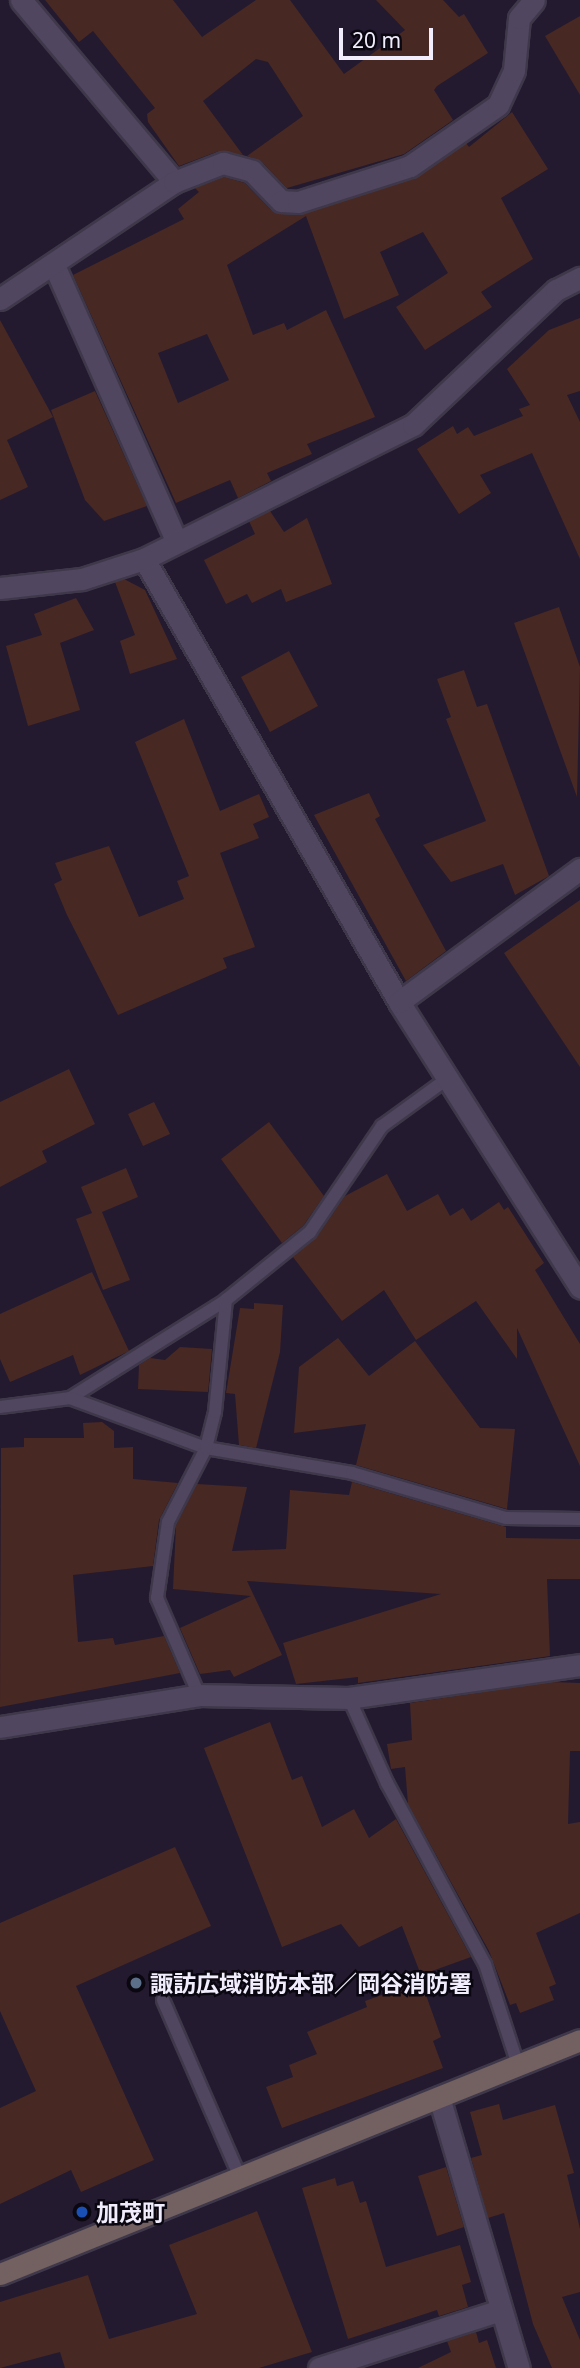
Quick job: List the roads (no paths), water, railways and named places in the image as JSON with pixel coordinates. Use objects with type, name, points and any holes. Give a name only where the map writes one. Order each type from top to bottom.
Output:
[{"type":"street","points":[[21,0],[174,183]]},
{"type":"street","points":[[0,299],[174,183],[223,163],[252,171],[281,201],[298,202],[410,166],[498,105],[514,70],[519,18],[534,0]]},
{"type":"street","points":[[54,265],[177,542]]},
{"type":"street","points":[[0,588],[82,579],[144,558],[413,425],[556,290],[580,278]]},
{"type":"street","points":[[144,558],[399,1002],[580,1287]]},
{"type":"street","points":[[399,1002],[580,869]]},
{"type":"street","points":[[0,1727],[199,1695],[349,1699],[580,1665]]},
{"type":"street","points":[[0,2274],[580,2040]]},
{"type":"street","points":[[439,2096],[519,2368]]},
{"type":"street","points":[[319,2368],[501,2309]]},
{"type":"lane","points":[[0,1407],[70,1398],[226,1300],[310,1232],[382,1126],[448,1078]]},
{"type":"lane","points":[[199,1695],[157,1598],[168,1522],[206,1448],[215,1412],[226,1300]]},
{"type":"lane","points":[[70,1398],[206,1448],[352,1473],[506,1518],[580,1519]]},
{"type":"lane","points":[[349,1699],[387,1783],[485,1964],[518,2065]]},
{"type":"lane","points":[[163,2000],[240,2177]]},
{"type":"place","name":"諏訪広域消防本部／岡谷消防署","points":[[136,1983]]},
{"type":"place","name":"加茂町","points":[[82,2212]]}]
